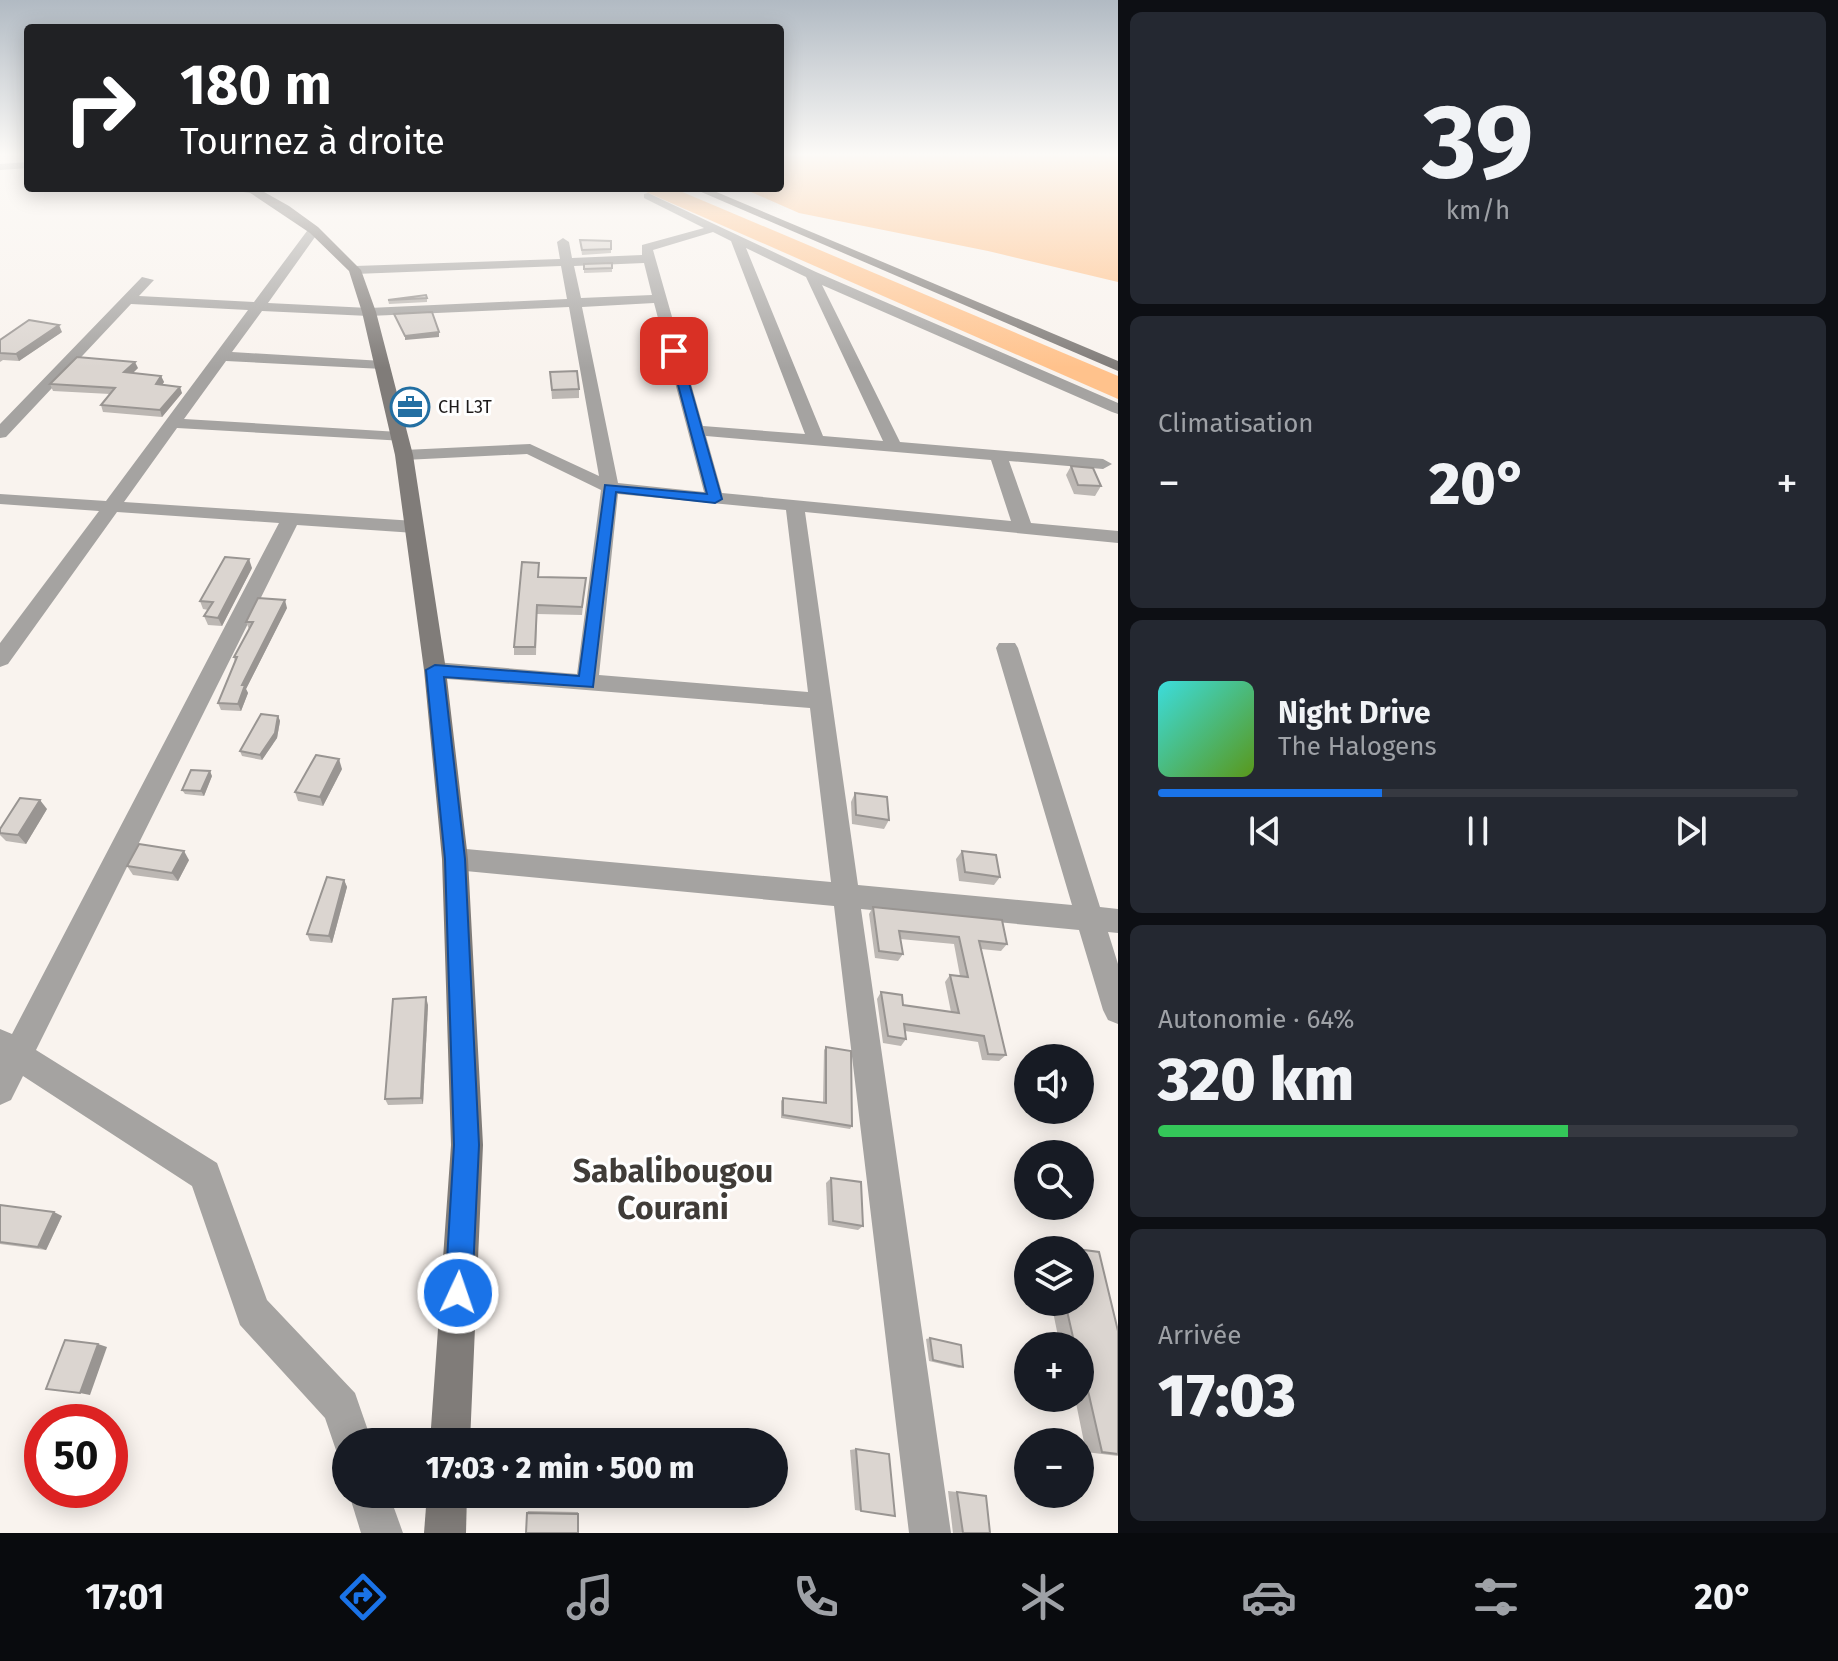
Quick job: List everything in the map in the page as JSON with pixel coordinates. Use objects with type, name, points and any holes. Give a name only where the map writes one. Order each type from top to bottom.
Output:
[{"type":"main road","points":[[306,225],[355,270],[369,312],[401,446],[435,670],[455,859],[467,1145],[451,1428]]},
{"type":"main road","points":[[784,225],[1118,366]]},
{"type":"main road","points":[[445,1533],[446,1508]]},
{"type":"street","points":[[708,225],[811,275],[1118,409]]},
{"type":"street","points":[[715,228],[646,248],[715,499]]},
{"type":"street","points":[[0,659],[314,230]]},
{"type":"street","points":[[736,239],[816,440]]},
{"type":"street","points":[[563,242],[610,488],[587,682]]},
{"type":"street","points":[[355,270],[649,259]]},
{"type":"street","points":[[811,275],[894,446]]},
{"type":"street","points":[[0,433],[147,280]]},
{"type":"street","points":[[128,300],[369,312],[660,299]]},
{"type":"street","points":[[222,356],[383,365]]},
{"type":"street","points":[[172,423],[401,446],[530,449],[610,488],[1118,537]]},
{"type":"street","points":[[696,430],[1103,464]]},
{"type":"street","points":[[998,455],[1023,528]]},
{"type":"street","points":[[0,499],[415,527]]},
{"type":"street","points":[[795,508],[930,1533]]},
{"type":"street","points":[[0,1089],[9,1050],[291,519]]},
{"type":"street","points":[[1007,648],[1118,1010]]},
{"type":"street","points":[[435,670],[820,701]]},
{"type":"street","points":[[455,859],[1118,921]]},
{"type":"street","points":[[9,1050],[205,1175],[253,1312],[341,1407],[348,1428]]},
{"type":"street","points":[[374,1508],[382,1533]]},
{"type":"shaded area","points":[[720,225],[759,225],[1118,376],[1118,399]]},
{"type":"shaded area","points":[[856,225],[1118,225],[1118,282]]},
{"type":"building","points":[[580,240],[611,241],[611,249],[582,250]]},
{"type":"building","points":[[612,263],[612,268],[584,269],[584,264]]},
{"type":"building","points":[[426,295],[427,298],[388,300]]},
{"type":"building","points":[[432,312],[439,332],[405,336],[394,314]]},
{"type":"building","points":[[29,320],[59,325],[16,354],[0,353],[0,340]]},
{"type":"building","points":[[77,357],[135,362],[124,372],[161,376],[156,384],[180,387],[160,410],[101,405],[115,388],[50,384]]},
{"type":"building","points":[[577,371],[579,389],[552,390],[550,372]]},
{"type":"building","points":[[1071,466],[1093,468],[1101,486],[1078,485]]},
{"type":"building","points":[[225,557],[249,559],[218,618],[204,616],[213,602],[200,601]]},
{"type":"building","points":[[522,562],[539,563],[538,577],[586,578],[582,607],[537,605],[535,647],[514,647]]},
{"type":"building","points":[[258,598],[285,600],[242,685],[245,685],[238,704],[218,703],[237,657],[234,657],[253,622],[246,622]]},
{"type":"building","points":[[261,714],[278,716],[275,733],[260,755],[240,751]]},
{"type":"building","points":[[316,755],[339,759],[320,797],[295,792]]},
{"type":"building","points":[[191,770],[210,771],[201,791],[182,790]]},
{"type":"building","points":[[855,793],[887,797],[889,820],[856,815]]},
{"type":"building","points":[[20,798],[40,800],[18,835],[0,833],[0,829]]},
{"type":"building","points":[[139,844],[184,851],[172,873],[127,866]]},
{"type":"building","points":[[962,851],[996,855],[1000,877],[965,872]]},
{"type":"building","points":[[327,877],[344,880],[329,936],[307,934]]},
{"type":"building","points":[[873,907],[1002,920],[1007,944],[979,941],[1006,1055],[988,1054],[984,1036],[904,1024],[906,1039],[888,1036],[881,992],[902,995],[903,1005],[959,1013],[950,975],[968,977],[959,937],[899,931],[903,954],[879,951]]},
{"type":"building","points":[[426,997],[421,1098],[385,1099],[393,999]]},
{"type":"building","points":[[826,1047],[851,1051],[852,1126],[783,1115],[783,1098],[826,1103]]},
{"type":"building","points":[[831,1178],[861,1182],[863,1226],[833,1221]]},
{"type":"building","points":[[0,1205],[54,1212],[38,1247],[0,1242]]},
{"type":"building","points":[[1094,1251],[1099,1252],[1118,1331],[1118,1454],[1102,1452],[1093,1412],[1094,1332],[1072,1332],[1068,1316],[1094,1316]]},
{"type":"building","points":[[930,1338],[961,1345],[963,1367],[933,1360]]},
{"type":"building","points":[[65,1340],[98,1344],[80,1393],[46,1389]]},
{"type":"building","points":[[856,1449],[889,1454],[895,1516],[861,1511]]},
{"type":"building","points":[[957,1492],[986,1496],[990,1533],[963,1533]]},
{"type":"building","points":[[527,1513],[578,1514],[578,1533],[526,1533]]},
{"type":"place","name":"CH L3T","points":[[410,407]]},
{"type":"district","name":"Sabalibougou Courani","points":[[673,1190]]},
{"type":"route","points":[[458,1293],[467,1145],[455,859],[435,670],[587,682],[610,488],[715,499],[674,351]]}]
